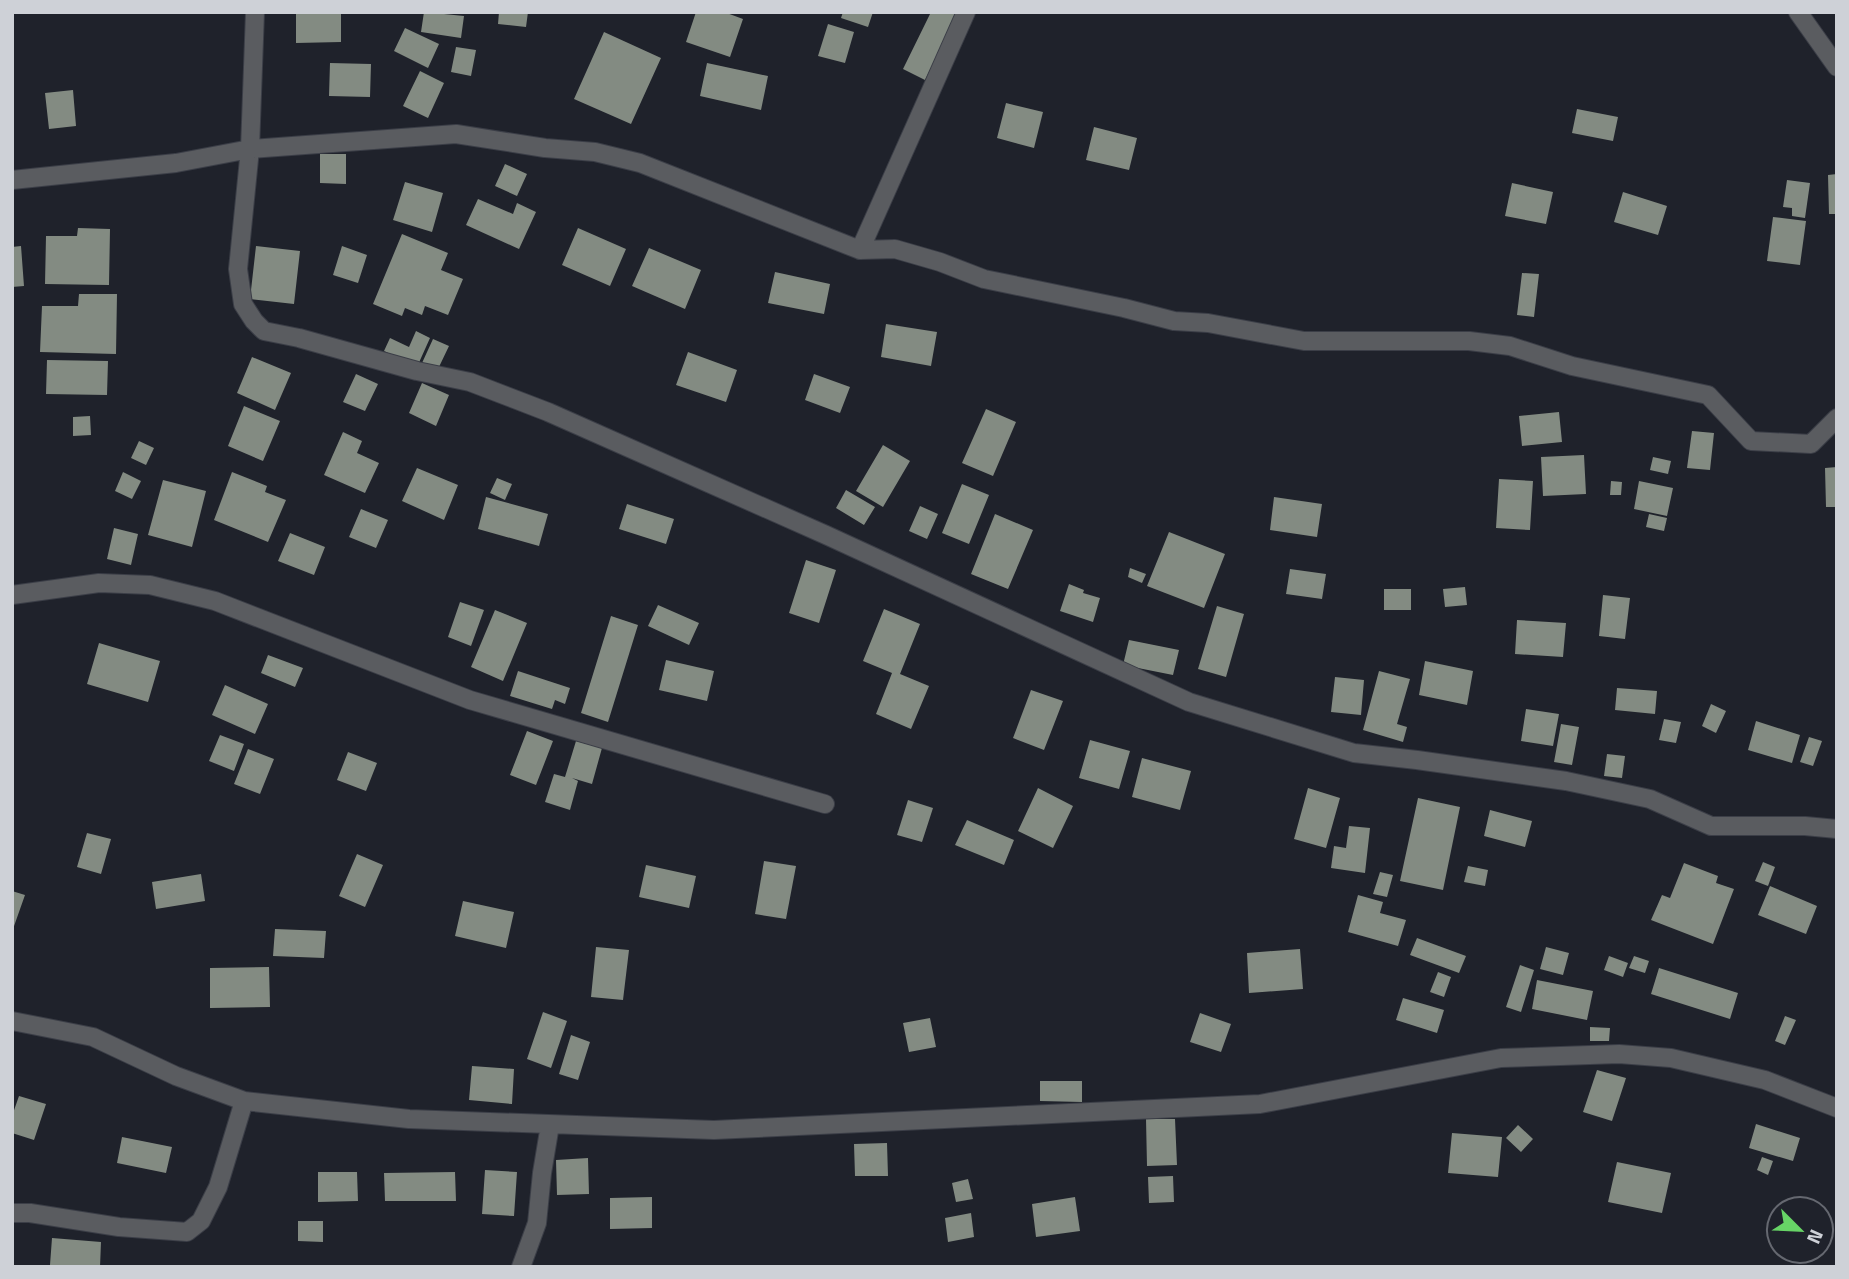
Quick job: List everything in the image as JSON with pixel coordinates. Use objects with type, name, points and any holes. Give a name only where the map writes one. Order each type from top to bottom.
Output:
[{"type":"street","points":[[255,12],[250,149],[238,269],[243,304],[264,331],[470,382],[548,412],[825,535],[1127,675],[1202,706],[1354,753],[1566,781],[1650,799],[1710,826],[1805,825],[1837,829]]},
{"type":"street","points":[[860,250],[966,12]]},
{"type":"street","points":[[1798,12],[1837,67]]},
{"type":"street","points":[[12,180],[176,163],[250,149],[457,134],[545,148],[595,152],[640,163],[860,250],[895,249],[984,279],[1124,307],[1174,321],[1209,323],[1304,341],[1469,341],[1510,345],[1572,366],[1708,395],[1751,441],[1811,444],[1837,418]]},
{"type":"street","points":[[12,595],[99,583],[150,585],[215,601],[470,701],[825,804]]},
{"type":"street","points":[[12,1021],[93,1037],[176,1076],[244,1101],[408,1119],[714,1130],[1260,1104],[1501,1058],[1619,1054],[1671,1058],[1765,1080],[1837,1108]]},
{"type":"street","points":[[12,1213],[30,1213],[119,1227],[187,1232],[201,1221],[218,1187],[244,1101]]},
{"type":"street","points":[[521,1267],[537,1223],[550,1125]]},
{"type":"building","points":[[296,12],[341,12],[341,42],[296,43]]},
{"type":"building","points":[[424,12],[464,16],[461,38],[421,32]]},
{"type":"building","points":[[499,12],[528,12],[526,27],[498,24]]},
{"type":"building","points":[[696,12],[724,12],[743,19],[730,57],[686,42]]},
{"type":"building","points":[[843,12],[873,12],[868,27],[841,18]]},
{"type":"building","points":[[931,12],[959,13],[925,80],[903,69]]},
{"type":"building","points":[[828,24],[854,32],[845,63],[818,56]]},
{"type":"building","points":[[405,28],[439,44],[428,68],[394,51]]},
{"type":"building","points":[[604,32],[661,58],[631,124],[574,99]]},
{"type":"building","points":[[456,47],[476,50],[471,76],[451,72]]},
{"type":"building","points":[[330,63],[371,64],[370,97],[329,96]]},
{"type":"building","points":[[707,63],[768,76],[761,110],[700,96]]},
{"type":"building","points":[[420,71],[444,83],[428,118],[403,106]]},
{"type":"building","points":[[73,90],[76,126],[49,129],[45,93]]},
{"type":"building","points":[[1006,103],[1043,112],[1034,148],[997,138]]},
{"type":"building","points":[[1577,109],[1618,117],[1613,141],[1572,133]]},
{"type":"building","points":[[1094,127],[1137,138],[1129,170],[1086,160]]},
{"type":"building","points":[[320,154],[346,154],[346,184],[320,183]]},
{"type":"building","points":[[505,164],[527,174],[517,196],[495,186]]},
{"type":"building","points":[[1837,174],[1837,214],[1829,214],[1828,175]]},
{"type":"building","points":[[1787,180],[1810,183],[1805,218],[1792,216],[1792,208],[1783,207]]},
{"type":"building","points":[[405,182],[443,193],[432,232],[393,220]]},
{"type":"building","points":[[1512,183],[1553,192],[1546,224],[1505,216]]},
{"type":"building","points":[[1623,192],[1667,206],[1658,235],[1614,222]]},
{"type":"building","points":[[478,199],[513,214],[517,203],[536,212],[519,249],[466,225]]},
{"type":"building","points":[[1773,217],[1806,221],[1800,265],[1767,261]]},
{"type":"building","points":[[78,228],[110,229],[109,285],[45,284],[46,236],[77,236]]},
{"type":"building","points":[[578,228],[626,249],[610,286],[562,265]]},
{"type":"building","points":[[402,234],[448,253],[441,270],[463,279],[448,315],[425,306],[422,315],[405,308],[402,316],[373,304]]},
{"type":"building","points":[[21,246],[24,286],[12,287],[12,247]]},
{"type":"building","points":[[256,246],[300,251],[294,304],[250,299]]},
{"type":"building","points":[[342,246],[367,255],[358,283],[333,275]]},
{"type":"building","points":[[649,248],[701,270],[685,309],[632,286]]},
{"type":"building","points":[[775,272],[830,284],[824,314],[768,303]]},
{"type":"building","points":[[1522,273],[1539,274],[1534,317],[1517,315]]},
{"type":"building","points":[[79,294],[117,294],[116,354],[40,352],[42,306],[78,306]]},
{"type":"building","points":[[886,324],[937,332],[931,366],[881,357]]},
{"type":"building","points":[[416,331],[430,338],[417,367],[384,351],[390,338],[409,347]]},
{"type":"building","points":[[433,339],[449,346],[438,369],[422,363]]},
{"type":"building","points":[[688,352],[737,370],[726,402],[676,385]]},
{"type":"building","points":[[252,357],[291,373],[275,410],[237,393]]},
{"type":"building","points":[[47,360],[108,361],[107,395],[46,394]]},
{"type":"building","points":[[356,374],[378,384],[365,411],[343,402]]},
{"type":"building","points":[[814,374],[850,387],[840,413],[805,400]]},
{"type":"building","points":[[422,383],[449,395],[436,426],[409,413]]},
{"type":"building","points":[[244,406],[280,421],[263,461],[228,446]]},
{"type":"building","points":[[986,409],[1016,422],[993,476],[962,463]]},
{"type":"building","points":[[1559,412],[1562,442],[1522,446],[1519,416]]},
{"type":"building","points":[[90,416],[91,435],[73,436],[73,417]]},
{"type":"building","points":[[1692,431],[1714,433],[1710,470],[1687,468]]},
{"type":"building","points":[[343,432],[362,441],[357,453],[379,463],[365,493],[324,475]]},
{"type":"building","points":[[139,441],[154,448],[146,465],[131,458]]},
{"type":"building","points":[[883,445],[910,461],[883,507],[856,491]]},
{"type":"building","points":[[1584,455],[1586,494],[1543,496],[1541,457]]},
{"type":"building","points":[[1653,457],[1671,461],[1668,474],[1650,470]]},
{"type":"building","points":[[1837,467],[1837,507],[1826,507],[1825,468]]},
{"type":"building","points":[[417,468],[458,485],[444,520],[402,501]]},
{"type":"building","points":[[123,472],[141,481],[132,499],[115,491]]},
{"type":"building","points":[[232,472],[267,486],[265,492],[286,500],[268,542],[214,520]]},
{"type":"building","points":[[497,478],[512,484],[505,500],[490,493]]},
{"type":"building","points":[[1499,479],[1533,481],[1530,530],[1496,528]]},
{"type":"building","points":[[163,480],[206,491],[192,547],[148,535]]},
{"type":"building","points":[[1611,481],[1622,482],[1621,495],[1610,495]]},
{"type":"building","points":[[1639,481],[1673,488],[1667,516],[1634,509]]},
{"type":"building","points":[[962,484],[989,495],[969,544],[942,533]]},
{"type":"building","points":[[846,490],[875,507],[864,525],[836,508]]},
{"type":"building","points":[[486,497],[548,514],[539,546],[478,529]]},
{"type":"building","points":[[1274,497],[1322,504],[1317,537],[1270,530]]},
{"type":"building","points":[[627,504],[674,519],[666,544],[619,529]]},
{"type":"building","points":[[920,506],[938,514],[927,539],[909,531]]},
{"type":"building","points":[[361,509],[388,520],[376,548],[349,537]]},
{"type":"building","points":[[995,514],[1033,530],[1008,589],[971,574]]},
{"type":"building","points":[[1649,514],[1667,518],[1664,531],[1646,527]]},
{"type":"building","points":[[114,528],[138,534],[131,565],[107,559]]},
{"type":"building","points":[[1169,532],[1225,554],[1204,608],[1147,586]]},
{"type":"building","points":[[290,533],[325,547],[314,575],[278,561]]},
{"type":"building","points":[[806,560],[836,570],[819,623],[789,613]]},
{"type":"building","points":[[1130,568],[1146,574],[1142,583],[1128,577]]},
{"type":"building","points":[[1290,569],[1326,574],[1322,599],[1286,594]]},
{"type":"building","points":[[1069,584],[1084,590],[1083,593],[1100,598],[1093,622],[1060,611]]},
{"type":"building","points":[[1465,587],[1467,605],[1445,607],[1443,589]]},
{"type":"building","points":[[1384,589],[1411,589],[1411,610],[1384,610]]},
{"type":"building","points":[[1603,595],[1630,598],[1625,639],[1599,636]]},
{"type":"building","points":[[460,602],[484,610],[471,646],[448,637]]},
{"type":"building","points":[[658,605],[699,623],[689,645],[648,626]]},
{"type":"building","points":[[1217,606],[1244,614],[1226,677],[1198,669]]},
{"type":"building","points":[[884,609],[920,624],[900,674],[929,686],[911,729],[876,714],[892,673],[863,661]]},
{"type":"building","points":[[495,610],[527,623],[503,681],[471,667]]},
{"type":"building","points":[[611,616],[638,625],[608,722],[581,713]]},
{"type":"building","points":[[1517,620],[1566,623],[1563,657],[1515,654]]},
{"type":"building","points":[[1129,640],[1179,650],[1173,675],[1123,665]]},
{"type":"building","points":[[99,643],[160,661],[148,702],[87,684]]},
{"type":"building","points":[[268,655],[303,668],[295,687],[261,673]]},
{"type":"building","points":[[666,660],[714,671],[707,701],[659,690]]},
{"type":"building","points":[[1425,661],[1473,671],[1467,705],[1419,695]]},
{"type":"building","points":[[518,671],[570,688],[565,704],[555,700],[552,709],[510,696]]},
{"type":"building","points":[[1379,671],[1410,679],[1397,724],[1407,727],[1403,742],[1363,730]]},
{"type":"building","points":[[1335,677],[1364,680],[1361,715],[1331,712]]},
{"type":"building","points":[[225,685],[268,704],[255,734],[212,715]]},
{"type":"building","points":[[1617,688],[1657,691],[1655,714],[1615,710]]},
{"type":"building","points":[[1031,690],[1063,701],[1044,750],[1013,738]]},
{"type":"building","points":[[1711,704],[1726,711],[1716,733],[1702,726]]},
{"type":"building","points":[[1526,709],[1559,714],[1553,746],[1521,741]]},
{"type":"building","points":[[1664,719],[1681,722],[1676,743],[1659,740]]},
{"type":"building","points":[[1756,721],[1800,735],[1792,763],[1748,750]]},
{"type":"building","points":[[1561,724],[1579,727],[1572,765],[1554,762]]},
{"type":"building","points":[[527,731],[553,741],[536,785],[510,775]]},
{"type":"building","points":[[220,735],[244,744],[234,771],[209,761]]},
{"type":"building","points":[[1809,737],[1822,741],[1813,766],[1800,762]]},
{"type":"building","points":[[1090,740],[1130,751],[1119,789],[1079,778]]},
{"type":"building","points":[[576,741],[602,748],[592,784],[572,778],[578,781],[570,810],[545,802],[554,774],[565,777]]},
{"type":"building","points":[[248,749],[274,759],[260,794],[234,784]]},
{"type":"building","points":[[348,752],[377,763],[366,791],[337,780]]},
{"type":"building","points":[[1607,754],[1625,756],[1622,778],[1604,776]]},
{"type":"building","points":[[1142,758],[1191,771],[1180,810],[1132,797]]},
{"type":"building","points":[[1038,788],[1073,806],[1053,848],[1018,831]]},
{"type":"building","points":[[1308,788],[1340,798],[1326,848],[1294,839]]},
{"type":"building","points":[[1418,798],[1460,807],[1443,890],[1400,881]]},
{"type":"building","points":[[908,800],[933,808],[922,842],[897,835]]},
{"type":"building","points":[[1490,810],[1532,821],[1525,847],[1484,836]]},
{"type":"building","points":[[967,820],[1014,840],[1004,865],[955,845]]},
{"type":"building","points":[[1349,826],[1370,828],[1365,873],[1331,868],[1334,846],[1346,848]]},
{"type":"building","points":[[87,833],[111,839],[101,874],[77,867]]},
{"type":"building","points":[[357,854],[383,865],[365,907],[339,896]]},
{"type":"building","points":[[764,861],[796,866],[786,919],[755,914]]},
{"type":"building","points":[[1763,862],[1775,867],[1768,886],[1755,881]]},
{"type":"building","points":[[1684,863],[1718,876],[1716,883],[1734,889],[1713,944],[1651,920],[1662,895],[1670,898]]},
{"type":"building","points":[[646,865],[696,876],[689,908],[639,897]]},
{"type":"building","points":[[1468,866],[1488,870],[1485,886],[1464,882]]},
{"type":"building","points":[[1380,872],[1393,875],[1387,897],[1373,894]]},
{"type":"building","points":[[201,874],[205,901],[156,909],[152,882]]},
{"type":"building","points":[[1770,886],[1817,906],[1806,934],[1758,915]]},
{"type":"building","points":[[12,891],[25,895],[13,929],[12,929]]},
{"type":"building","points":[[1358,895],[1383,902],[1380,913],[1406,920],[1398,946],[1348,932]]},
{"type":"building","points":[[463,901],[514,912],[506,948],[455,936]]},
{"type":"building","points":[[275,929],[326,931],[324,958],[273,956]]},
{"type":"building","points":[[1417,938],[1466,956],[1459,973],[1410,955]]},
{"type":"building","points":[[596,947],[629,950],[623,1000],[591,997]]},
{"type":"building","points":[[1546,947],[1569,953],[1563,975],[1540,969]]},
{"type":"building","points":[[1300,949],[1303,989],[1249,993],[1247,953]]},
{"type":"building","points":[[1609,956],[1628,963],[1623,977],[1604,970]]},
{"type":"building","points":[[1634,956],[1649,961],[1645,973],[1629,968]]},
{"type":"building","points":[[1520,965],[1534,970],[1521,1012],[1506,1007]]},
{"type":"building","points":[[269,967],[270,1007],[210,1008],[210,968]]},
{"type":"building","points":[[1659,968],[1738,993],[1730,1019],[1651,994]]},
{"type":"building","points":[[1438,972],[1451,977],[1444,997],[1430,992]]},
{"type":"building","points":[[1537,980],[1593,991],[1587,1020],[1532,1009]]},
{"type":"building","points":[[1403,998],[1444,1010],[1437,1033],[1396,1020]]},
{"type":"building","points":[[543,1012],[567,1021],[551,1068],[527,1059]]},
{"type":"building","points":[[1200,1013],[1231,1024],[1221,1052],[1190,1042]]},
{"type":"building","points":[[1785,1016],[1796,1020],[1785,1045],[1775,1041]]},
{"type":"building","points":[[930,1018],[936,1047],[909,1052],[903,1023]]},
{"type":"building","points":[[1590,1027],[1610,1028],[1609,1041],[1590,1041]]},
{"type":"building","points":[[571,1035],[590,1042],[578,1080],[559,1074]]},
{"type":"building","points":[[472,1066],[514,1069],[512,1104],[469,1100]]},
{"type":"building","points":[[1597,1070],[1626,1078],[1612,1121],[1583,1112]]},
{"type":"building","points":[[1040,1081],[1082,1081],[1082,1102],[1040,1101]]},
{"type":"building","points":[[19,1096],[46,1104],[34,1140],[12,1133],[12,1116]]},
{"type":"building","points":[[1146,1119],[1175,1119],[1177,1165],[1147,1166]]},
{"type":"building","points":[[1756,1124],[1800,1138],[1793,1161],[1749,1148]]},
{"type":"building","points":[[1518,1125],[1533,1139],[1521,1152],[1506,1138]]},
{"type":"building","points":[[1452,1133],[1502,1137],[1498,1177],[1448,1173]]},
{"type":"building","points":[[122,1137],[172,1147],[166,1173],[117,1163]]},
{"type":"building","points":[[887,1143],[888,1176],[855,1176],[854,1144]]},
{"type":"building","points":[[1762,1157],[1773,1161],[1768,1175],[1757,1170]]},
{"type":"building","points":[[588,1158],[589,1194],[557,1195],[556,1160]]},
{"type":"building","points":[[1617,1162],[1671,1173],[1662,1213],[1608,1202]]},
{"type":"building","points":[[485,1170],[517,1172],[514,1216],[482,1214]]},
{"type":"building","points":[[318,1172],[357,1172],[358,1201],[318,1202]]},
{"type":"building","points":[[455,1172],[456,1201],[385,1201],[384,1173]]},
{"type":"building","points":[[1173,1176],[1174,1202],[1149,1203],[1148,1177]]},
{"type":"building","points":[[968,1179],[973,1199],[956,1202],[952,1183]]},
{"type":"building","points":[[652,1197],[652,1228],[610,1229],[610,1198]]},
{"type":"building","points":[[1075,1197],[1080,1231],[1036,1237],[1032,1204]]},
{"type":"building","points":[[971,1213],[974,1237],[948,1242],[945,1218]]},
{"type":"building","points":[[298,1221],[323,1221],[323,1242],[298,1241]]},
{"type":"building","points":[[52,1238],[101,1242],[100,1267],[50,1265]]}]
